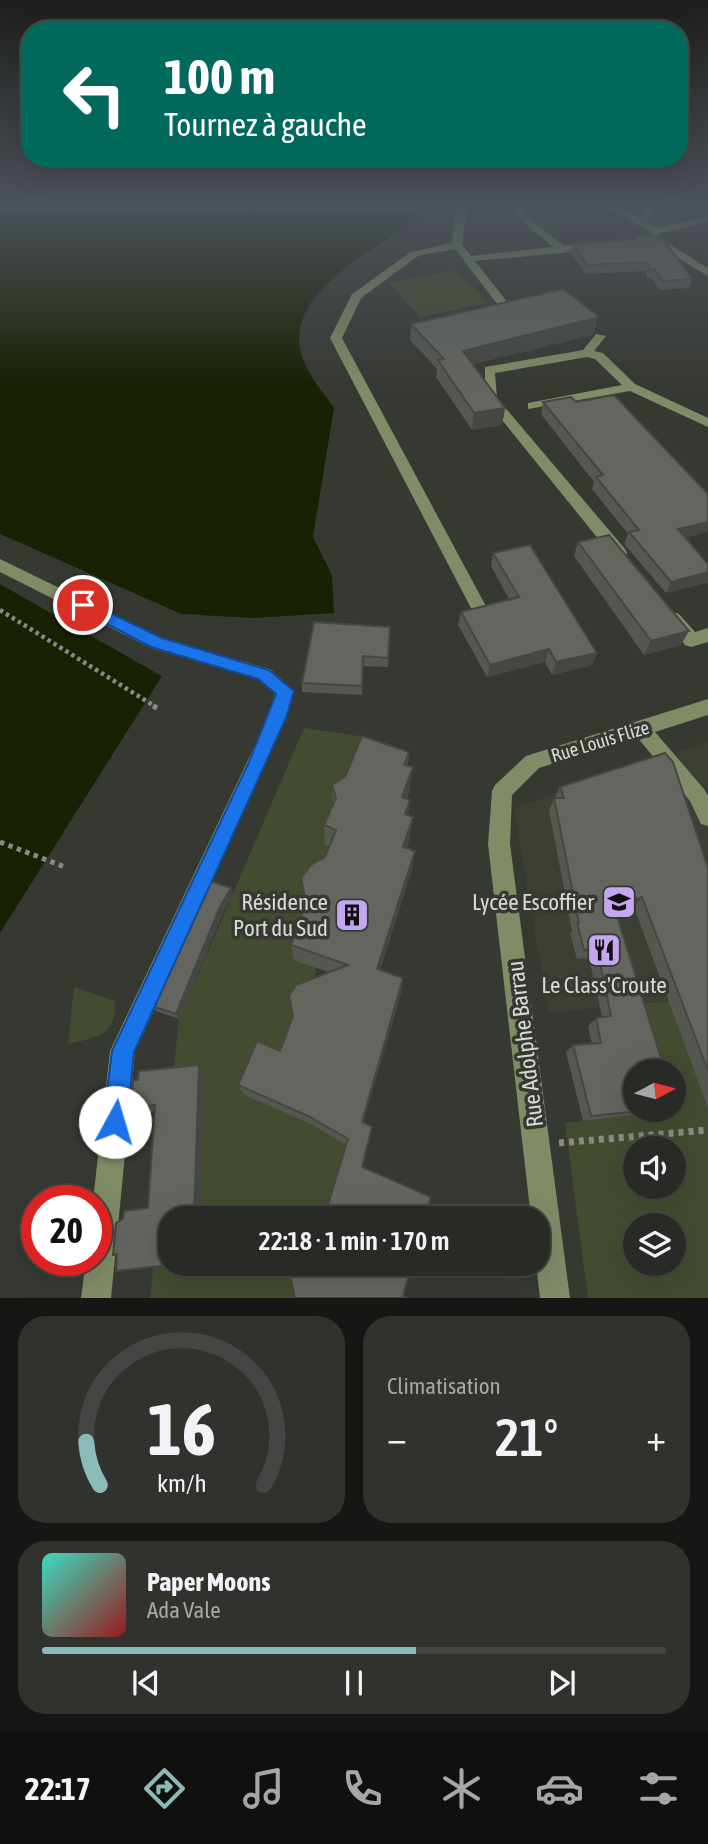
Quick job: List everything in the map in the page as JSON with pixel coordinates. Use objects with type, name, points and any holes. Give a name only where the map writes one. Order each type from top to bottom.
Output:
[{"type":"street","points":[[397,267],[356,296],[336,338],[480,610]]},
{"type":"street","points":[[476,267],[502,303]]},
{"type":"street","points":[[587,353],[600,336]]},
{"type":"street","points":[[631,567],[491,399],[489,370],[587,353],[599,356],[631,387],[708,423]]},
{"type":"street","points":[[533,406],[631,387]]},
{"type":"street","points":[[0,565],[157,642],[264,674],[285,691],[277,718],[123,1051],[96,1298]]},
{"type":"street","points":[[665,609],[691,640],[708,635]]},
{"type":"street","name":"Rue Louis Flize","points":[[502,790],[533,762],[708,707]]},
{"type":"street","points":[[641,729],[697,795],[708,817]]},
{"type":"street","name":"Rue Adolphe Barrau","points":[[502,790],[499,844],[555,1298]]},
{"type":"path","points":[[0,610],[157,708]]},
{"type":"path","points":[[0,842],[65,867]]},
{"type":"path","points":[[537,1145],[708,1130]]},
{"type":"shaded area","points":[[0,267],[347,267],[321,291],[307,310],[300,330],[301,353],[307,368],[334,408],[313,537],[332,575],[334,613],[252,618],[181,614],[0,534]]},
{"type":"shaded area","points":[[454,270],[489,303],[420,317],[389,283]]},
{"type":"shaded area","points":[[0,584],[162,676],[0,933]]},
{"type":"shaded area","points":[[304,728],[373,738],[341,858],[288,1096],[349,1138],[352,1206],[160,1206],[179,1019]]},
{"type":"shaded area","name":"Lycée Escoffier","points":[[708,742],[708,996],[549,1013],[514,808]]},
{"type":"shaded area","points":[[74,987],[115,1001],[114,1013],[112,1021],[103,1033],[68,1044]]},
{"type":"shaded area","points":[[708,996],[708,1298],[588,1298],[565,1123],[623,1116],[623,1122],[686,1122],[686,1059],[659,1059],[641,1004]]},
{"type":"shaded area","points":[[158,1221],[158,1276],[346,1276],[342,1298],[150,1298]]},
{"type":"pier","points":[[0,534],[181,614],[202,615],[200,619],[179,617],[0,538]]},
{"type":"pier","points":[[0,581],[164,673],[162,676],[0,584]]},
{"type":"building","points":[[649,267],[683,267],[692,279],[663,281],[654,269],[649,270]]},
{"type":"building","points":[[563,289],[598,316],[463,351],[505,408],[474,413],[438,360],[444,359],[411,324]]},
{"type":"building","points":[[614,395],[708,494],[708,522],[678,529],[708,564],[708,572],[671,582],[629,532],[639,530],[596,477],[603,475],[543,402],[571,397],[576,402]]},
{"type":"building","points":[[609,535],[689,631],[651,641],[578,542]]},
{"type":"building","points":[[530,545],[597,653],[556,662],[549,649],[490,665],[461,612],[519,597],[493,553]]},
{"type":"building","points":[[314,622],[390,627],[388,658],[363,656],[362,686],[302,683]]},
{"type":"building","points":[[362,736],[409,752],[404,765],[413,767],[402,797],[410,800],[405,814],[413,817],[403,847],[415,851],[377,969],[403,978],[362,1122],[372,1127],[362,1167],[431,1197],[428,1206],[328,1206],[348,1139],[308,1116],[238,1085],[257,1041],[280,1051],[293,1016],[289,996],[296,985],[348,965],[291,945],[306,903],[301,878],[312,864],[325,857],[336,830],[324,825],[336,798],[332,785],[345,777]]},
{"type":"building","name":"Lycée Escoffier","points":[[665,753],[673,762],[708,868],[708,1071],[642,897],[614,906],[661,1059],[623,1059],[623,1113],[591,1116],[573,1045],[601,1043],[596,1018],[611,1016],[597,948],[584,950],[577,923],[554,798],[564,798],[560,787]]},
{"type":"building","points":[[210,881],[231,888],[219,909],[176,1014],[152,1006]]},
{"type":"building","points":[[199,1065],[194,1206],[158,1206],[158,1266],[116,1271],[117,1254],[113,1255],[116,1223],[123,1219],[124,1211],[148,1208],[155,1105],[135,1108],[136,1100],[132,1101],[133,1081],[138,1080],[139,1071]]},
{"type":"building","points":[[290,1276],[409,1276],[403,1296],[407,1298],[295,1298]]},
{"type":"place","name":"Lycée Escoffier","points":[[619,902]]},
{"type":"place","name":"Résidence Port du Sud","points":[[352,915]]},
{"type":"place","name":"Le Class'Croute","points":[[604,950]]},
{"type":"route","points":[[83,605],[157,642],[264,674],[285,691],[277,718],[123,1051],[115,1122]]}]
